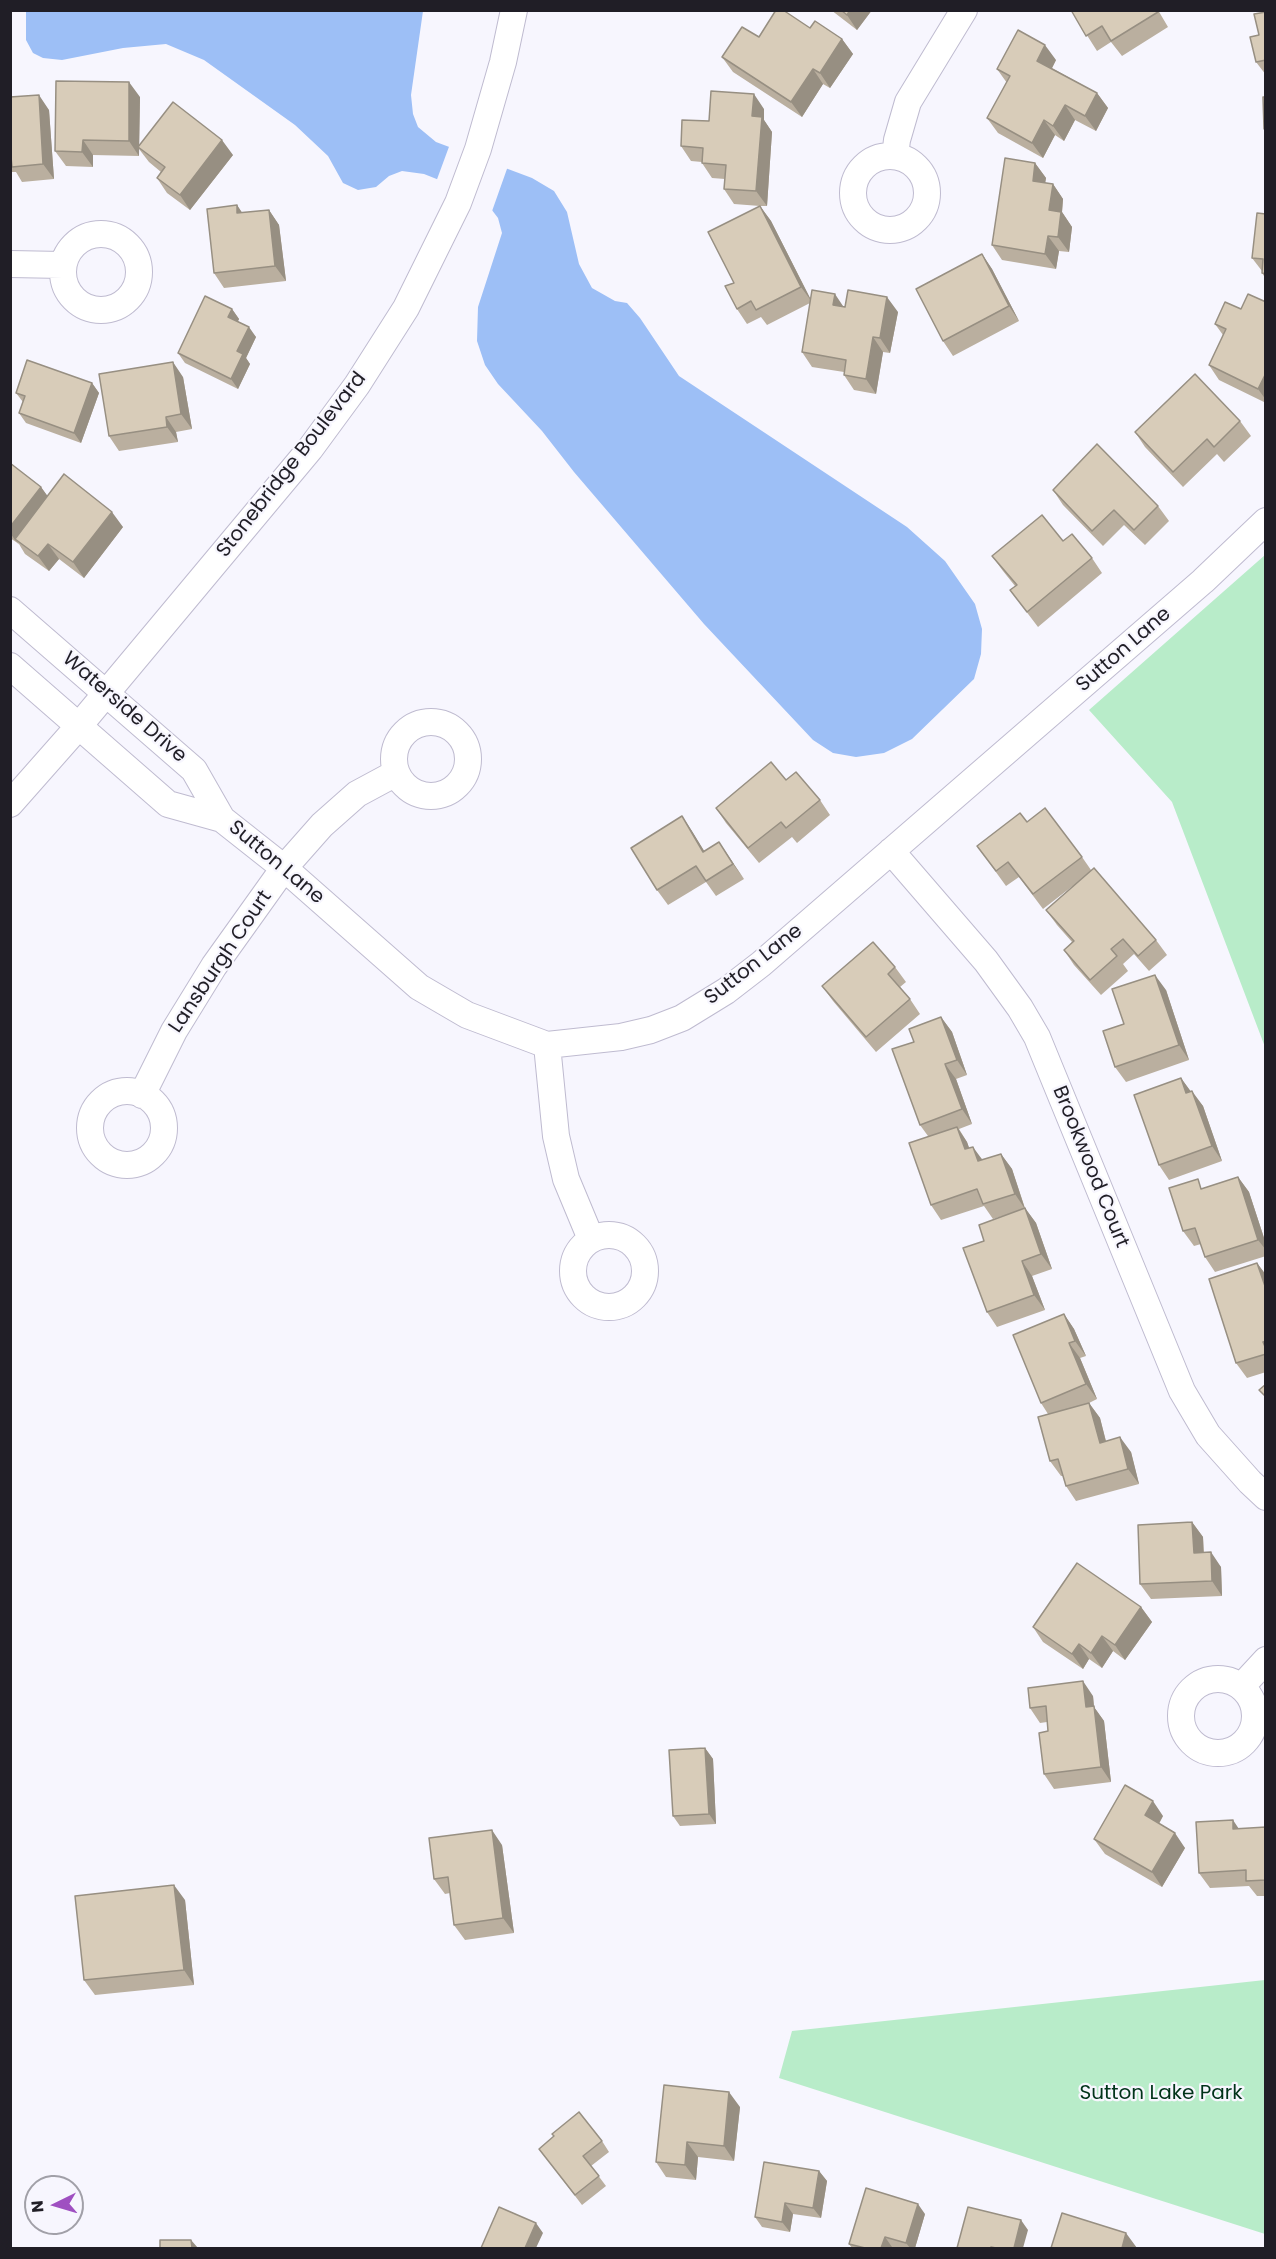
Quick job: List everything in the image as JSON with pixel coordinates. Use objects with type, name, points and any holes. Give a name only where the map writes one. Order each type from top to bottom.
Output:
[{"type":"street","name":"Stonebridge Boulevard","points":[[10,804],[78,727],[310,449],[357,385],[406,308],[458,203],[478,149],[503,62],[514,10]]},
{"type":"street","points":[[895,156],[897,140],[908,102],[964,10]]},
{"type":"street","points":[[10,264],[63,265]]},
{"type":"street","name":"Sutton Lane","points":[[10,666],[168,804],[222,819],[284,868],[419,987],[467,1015],[547,1045],[621,1037],[651,1030],[682,1018],[708,1004],[761,964],[1203,581],[1266,521]]},
{"type":"street","name":"Waterside Drive","points":[[10,610],[194,770],[222,819]]},
{"type":"street","name":"Lansburgh Court","points":[[142,1095],[174,1031],[203,984],[284,868],[322,825],[357,794],[396,773]]},
{"type":"street","name":"Brookwood Court","points":[[891,851],[986,961],[1020,1008],[1037,1037],[1182,1391],[1208,1435],[1266,1497]]},
{"type":"street","points":[[547,1045],[556,1136],[566,1179],[591,1239]]},
{"type":"street","points":[[1241,1687],[1266,1660]]},
{"type":"green space","points":[[1265,555],[1265,1047],[1172,802],[1089,710]]},
{"type":"green space","name":"Sutton Lake Park","points":[[1265,1980],[1265,2234],[779,2078],[792,2031]]},
{"type":"water","points":[[26,10],[423,11],[411,95],[413,114],[418,127],[436,142],[532,178],[554,191],[567,212],[579,264],[592,288],[615,301],[627,303],[640,318],[679,376],[907,527],[945,561],[975,604],[982,629],[981,654],[974,679],[912,739],[884,753],[856,757],[833,753],[813,740],[704,624],[574,472],[542,431],[498,384],[485,365],[477,341],[478,307],[502,233],[498,218],[482,197],[424,174],[402,171],[389,176],[376,187],[358,190],[343,183],[328,156],[295,125],[204,60],[166,44],[123,48],[62,60],[43,58],[33,53],[26,40]]},
{"type":"pier","points":[[450,144],[508,166],[491,214],[480,200],[436,182]]},
{"type":"building","points":[[776,10],[783,10],[810,28],[815,21],[842,39],[820,73],[813,69],[791,102],[722,57],[742,27],[759,37]]},
{"type":"building","points":[[1071,10],[1157,10],[1158,12],[1111,41],[1102,26],[1086,36]]},
{"type":"building","points":[[1266,12],[1266,60],[1256,62],[1250,37],[1259,35],[1254,14]]},
{"type":"building","points":[[1018,30],[1045,45],[1037,61],[1097,93],[1085,116],[1065,105],[1053,126],[1044,120],[1032,143],[987,118],[1010,76],[997,69]]},
{"type":"building","points":[[56,81],[129,82],[129,141],[83,140],[82,152],[55,151]]},
{"type":"building","points":[[711,91],[754,94],[752,116],[762,117],[756,191],[724,189],[726,165],[702,163],[703,148],[681,146],[682,120],[709,121]]},
{"type":"building","points":[[39,95],[43,164],[12,167],[10,97]]},
{"type":"building","points":[[1263,97],[1266,97],[1266,128],[1264,129]]},
{"type":"building","points":[[173,102],[222,140],[180,195],[157,178],[165,167],[138,147]]},
{"type":"building","points":[[1005,158],[1035,163],[1033,181],[1053,184],[1049,210],[1061,212],[1058,237],[1048,236],[1045,254],[992,245]]},
{"type":"building","points":[[237,205],[237,213],[269,210],[275,266],[214,273],[207,209]]},
{"type":"building","points":[[760,206],[801,287],[756,310],[751,301],[737,309],[725,286],[734,283],[708,232]]},
{"type":"building","points":[[1257,213],[1266,214],[1266,274],[1262,273],[1263,259],[1252,258]]},
{"type":"building","points":[[982,254],[1009,306],[943,341],[916,289]]},
{"type":"building","points":[[812,290],[835,294],[833,305],[845,307],[848,290],[887,297],[880,338],[873,337],[866,379],[844,375],[846,360],[802,352]]},
{"type":"building","points":[[1248,294],[1266,302],[1266,373],[1258,389],[1209,365],[1226,329],[1215,324],[1225,302],[1241,309]]},
{"type":"building","points":[[205,296],[232,309],[228,317],[249,327],[237,351],[243,354],[231,379],[178,353]]},
{"type":"building","points":[[27,360],[92,383],[74,433],[19,413],[25,396],[16,393]]},
{"type":"building","points":[[173,362],[181,414],[166,417],[167,427],[109,436],[99,374]]},
{"type":"building","points":[[1195,374],[1240,421],[1214,447],[1207,439],[1173,472],[1135,432]]},
{"type":"building","points":[[1097,444],[1158,506],[1134,530],[1114,510],[1092,531],[1053,490]]},
{"type":"building","points":[[10,463],[41,487],[10,527]]},
{"type":"building","points":[[64,474],[112,512],[73,562],[48,544],[38,556],[15,539]]},
{"type":"building","points":[[1042,515],[1063,541],[1072,534],[1092,558],[1027,612],[1010,590],[1017,585],[992,556]]},
{"type":"building","points":[[771,762],[786,780],[796,772],[820,800],[786,828],[781,822],[748,848],[716,808]]},
{"type":"building","points":[[1045,808],[1082,857],[1033,894],[1008,862],[996,871],[977,846],[1020,813],[1027,822]]},
{"type":"building","points":[[682,816],[703,852],[719,842],[733,864],[706,881],[696,866],[657,890],[631,848]]},
{"type":"building","points":[[1094,868],[1156,940],[1138,956],[1123,939],[1111,949],[1117,956],[1090,980],[1064,950],[1074,941],[1046,910]]},
{"type":"building","points":[[873,942],[895,967],[888,974],[910,999],[866,1037],[822,986]]},
{"type":"building","points":[[1155,975],[1179,1045],[1115,1067],[1103,1031],[1124,1024],[1112,989]]},
{"type":"building","points":[[941,1017],[957,1060],[945,1064],[962,1109],[920,1125],[892,1049],[914,1042],[909,1029]]},
{"type":"building","points":[[1181,1078],[1186,1093],[1192,1091],[1212,1146],[1159,1165],[1134,1095]]},
{"type":"building","points":[[957,1127],[965,1149],[973,1147],[978,1161],[1001,1154],[1015,1194],[983,1204],[977,1189],[931,1205],[909,1143]]},
{"type":"building","points":[[1238,1177],[1258,1240],[1205,1257],[1195,1228],[1183,1231],[1169,1188],[1198,1179],[1201,1189]]},
{"type":"building","points":[[1025,1208],[1041,1254],[1022,1261],[1034,1295],[987,1312],[963,1248],[984,1241],[979,1225]]},
{"type":"building","points":[[1257,1263],[1266,1289],[1266,1341],[1263,1342],[1266,1354],[1236,1363],[1209,1279]]},
{"type":"building","points":[[1064,1314],[1075,1341],[1069,1343],[1086,1384],[1041,1403],[1013,1335]]},
{"type":"building","points":[[1266,1384],[1266,1397],[1259,1390]]},
{"type":"building","points":[[1089,1403],[1100,1443],[1120,1437],[1128,1469],[1066,1486],[1058,1459],[1050,1461],[1038,1417]]},
{"type":"building","points":[[1192,1522],[1194,1553],[1211,1552],[1212,1581],[1140,1584],[1138,1525]]},
{"type":"building","points":[[1077,1563],[1141,1607],[1115,1645],[1102,1636],[1091,1653],[1079,1644],[1072,1654],[1033,1627]]},
{"type":"building","points":[[1083,1681],[1086,1707],[1094,1706],[1101,1767],[1044,1774],[1039,1733],[1048,1731],[1046,1706],[1030,1708],[1028,1688]]},
{"type":"building","points":[[705,1748],[709,1814],[673,1816],[669,1750]]},
{"type":"building","points":[[1125,1785],[1153,1801],[1145,1815],[1175,1833],[1152,1872],[1094,1839]]},
{"type":"building","points":[[1233,1820],[1233,1829],[1266,1827],[1266,1880],[1246,1881],[1246,1870],[1199,1873],[1196,1822]]},
{"type":"building","points":[[492,1830],[503,1918],[454,1925],[448,1877],[434,1879],[429,1838]]},
{"type":"building","points":[[174,1885],[184,1970],[84,1980],[75,1896]]},
{"type":"building","points":[[664,2085],[729,2092],[724,2146],[687,2142],[685,2165],[656,2162]]},
{"type":"building","points":[[579,2112],[602,2141],[583,2156],[599,2176],[575,2195],[539,2149],[554,2136],[552,2134]]},
{"type":"building","points":[[764,2162],[819,2171],[813,2208],[785,2203],[782,2222],[755,2217]]},
{"type":"building","points":[[866,2188],[918,2204],[906,2243],[885,2237],[881,2248],[865,2248],[849,2244]]},
{"type":"building","points":[[499,2207],[536,2223],[525,2248],[481,2248]]},
{"type":"building","points":[[968,2207],[1021,2220],[1014,2248],[957,2248]]},
{"type":"building","points":[[1062,2213],[1126,2233],[1122,2248],[1051,2248]]},
{"type":"building","points":[[160,2240],[191,2240],[192,2248],[160,2248]]}]
